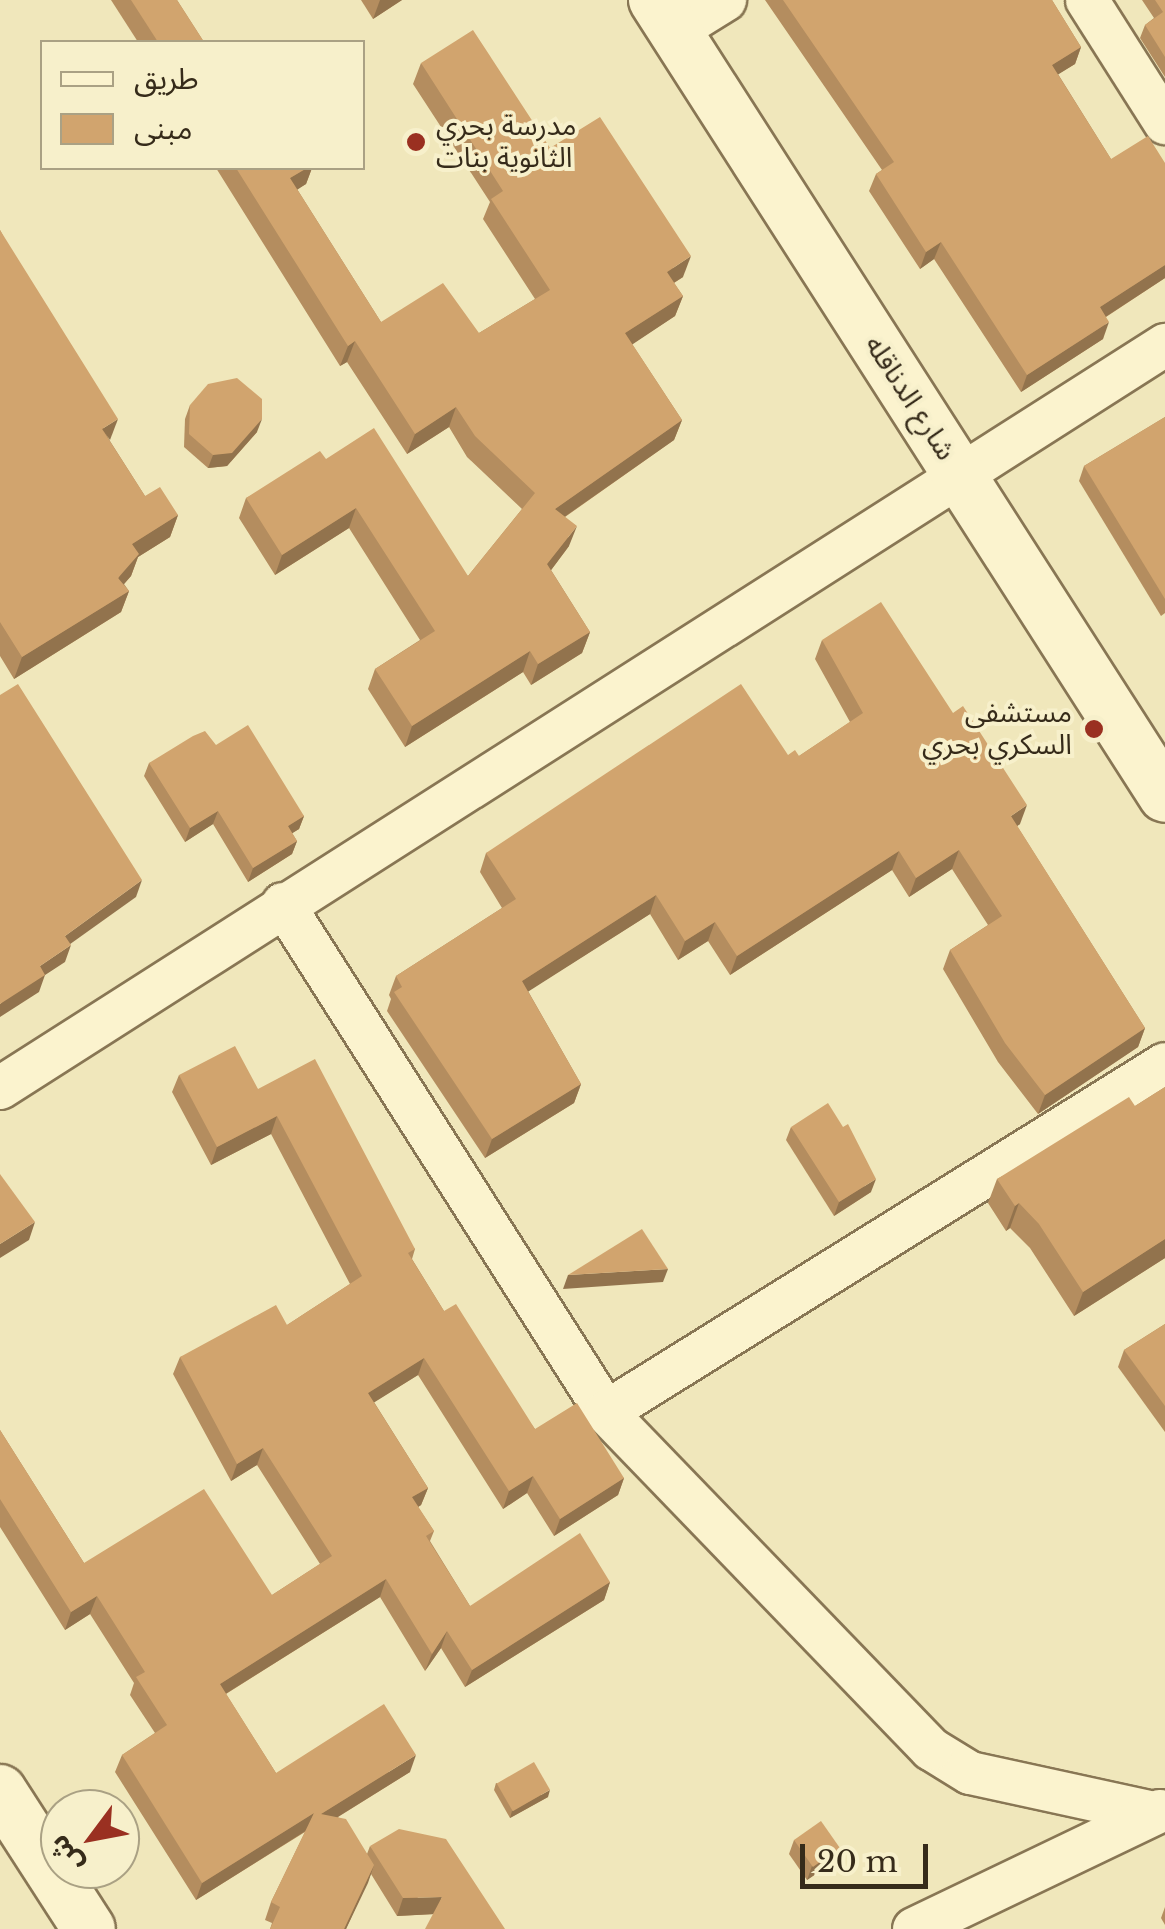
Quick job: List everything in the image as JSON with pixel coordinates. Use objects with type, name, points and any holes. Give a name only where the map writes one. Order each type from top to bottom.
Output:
[{"type":"street","points":[[665,16],[724,0]]},
{"type":"street","points":[[1087,0],[1165,123]]},
{"type":"street","name":"شارع الدناقله","points":[[665,16],[1165,796]]},
{"type":"street","points":[[0,1088],[1165,345]]},
{"type":"street","points":[[283,904],[606,1412],[931,1749],[970,1773],[1160,1811]]},
{"type":"street","points":[[606,1412],[1165,1064]]},
{"type":"street","points":[[2,1800],[89,1929]]},
{"type":"street","points":[[914,1929],[1160,1811]]},
{"type":"building","points":[[131,0],[177,0],[203,40],[157,40]]},
{"type":"building","points":[[783,0],[1052,0],[1081,47],[1052,65],[1111,159],[1148,136],[1165,163],[1165,265],[1100,307],[1109,322],[1027,375],[941,242],[926,252],[876,174],[894,162]]},
{"type":"building","points":[[1155,0],[1165,0],[1165,57],[1145,25],[1163,12]]},
{"type":"building","points":[[473,30],[550,148],[600,117],[691,256],[667,272],[683,296],[625,333],[682,420],[555,509],[577,526],[547,564],[590,632],[538,664],[530,651],[412,726],[375,669],[435,631],[356,508],[282,555],[246,498],[320,451],[326,459],[374,428],[468,576],[535,493],[475,436],[456,407],[415,434],[355,341],[348,346],[237,170],[304,170],[290,178],[381,322],[443,283],[479,333],[550,290],[491,199],[503,191],[421,63]]},
{"type":"building","points":[[0,230],[118,419],[102,429],[145,496],[160,487],[178,515],[132,544],[139,554],[118,578],[129,591],[22,657],[0,622]]},
{"type":"building","points":[[237,378],[262,399],[262,419],[232,453],[213,455],[189,434],[190,405],[208,384]]},
{"type":"building","points":[[1165,417],[1165,599],[1084,466]]},
{"type":"building","points":[[881,602],[953,713],[963,706],[1027,805],[1011,816],[1145,1028],[1045,1095],[1005,1043],[950,950],[1002,916],[959,850],[916,878],[899,851],[737,956],[715,922],[685,941],[656,895],[522,981],[581,1084],[492,1139],[394,992],[402,987],[396,976],[516,899],[486,853],[741,684],[788,755],[795,750],[799,756],[863,713],[822,640]]},
{"type":"building","points":[[18,684],[142,880],[65,936],[71,945],[40,966],[45,975],[0,1004],[0,695]]},
{"type":"building","points":[[248,725],[304,816],[288,826],[297,841],[253,868],[218,811],[190,828],[149,763],[205,731],[216,745]]},
{"type":"building","points":[[235,1046],[258,1089],[315,1059],[415,1249],[408,1253],[444,1311],[456,1304],[535,1429],[577,1403],[624,1478],[560,1519],[533,1476],[509,1491],[424,1358],[368,1393],[428,1488],[412,1497],[434,1531],[426,1536],[470,1606],[580,1533],[610,1582],[472,1670],[447,1631],[432,1654],[386,1579],[220,1684],[276,1773],[384,1704],[416,1755],[321,1814],[346,1819],[374,1865],[344,1929],[270,1929],[280,1907],[271,1902],[314,1813],[202,1883],[122,1755],[167,1725],[136,1677],[145,1672],[97,1596],[71,1612],[0,1499],[0,1430],[84,1563],[204,1489],[272,1595],[332,1556],[263,1448],[237,1464],[180,1357],[276,1305],[287,1325],[362,1276],[277,1116],[217,1147],[179,1075]]},
{"type":"building","points":[[1165,1087],[1165,1239],[1083,1292],[1039,1224],[1019,1203],[1015,1206],[997,1179],[1129,1097],[1135,1106]]},
{"type":"building","points":[[828,1103],[843,1127],[848,1124],[876,1179],[839,1202],[791,1127]]},
{"type":"building","points":[[0,1174],[35,1222],[0,1244]]},
{"type":"building","points":[[642,1229],[668,1269],[568,1275]]},
{"type":"building","points":[[1165,1324],[1165,1406],[1124,1350]]},
{"type":"building","points":[[534,1762],[550,1790],[513,1811],[497,1784]]},
{"type":"building","points":[[821,1821],[840,1848],[813,1867],[794,1840]]},
{"type":"building","points":[[399,1829],[446,1839],[505,1929],[425,1929],[442,1897],[403,1898],[370,1846]]},
{"type":"place","name":"مدرسة بحري الثانوية بنات","points":[[416,142]]},
{"type":"place","name":"مستشفى السكري بحري","points":[[1094,729]]}]
